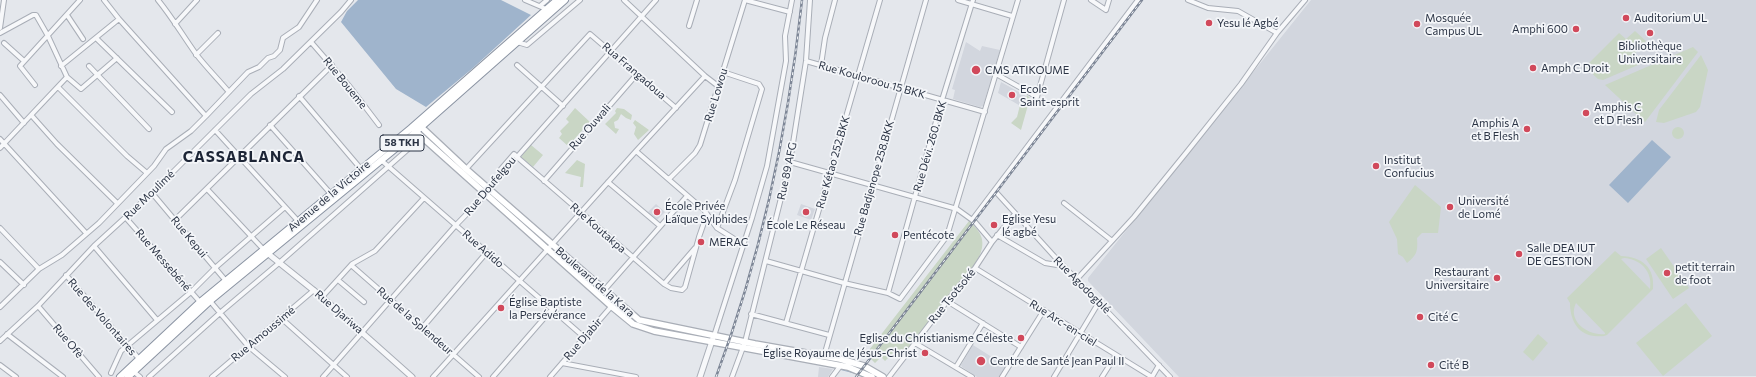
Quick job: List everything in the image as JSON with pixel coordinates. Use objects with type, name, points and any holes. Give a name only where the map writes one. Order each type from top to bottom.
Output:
[{"type":"highway","name":"Avenue de la Victoire","points":[[141,361],[266,252],[381,160],[557,0]]},
{"type":"highway","name":"Avenue de la Victoire","points":[[120,377],[132,370],[200,302],[266,252],[298,221],[361,169],[416,127],[565,0]]},
{"type":"highway","name":"Avenue de la Victoire","points":[[128,377],[132,370]]},
{"type":"main road","name":"Boulevard de la Kara","points":[[416,127],[466,169],[488,192]]},
{"type":"main road","name":"Boulevard de la Kara","points":[[416,127],[550,247],[602,292],[616,301],[633,316],[643,322],[713,339]]},
{"type":"main road","name":"Boulevard de la Kara","points":[[602,292],[611,306],[629,321],[641,328],[713,339],[745,342],[824,355],[883,377]]},
{"type":"main road","name":"Boulevard de la Kara","points":[[745,342],[841,365],[856,366],[872,377]]},
{"type":"street","points":[[0,28],[4,0]]},
{"type":"street","points":[[35,85],[20,67],[80,0]]},
{"type":"street","points":[[104,0],[119,19],[206,116]]},
{"type":"street","points":[[158,0],[169,13],[196,55],[229,92]]},
{"type":"street","points":[[175,24],[197,0]]},
{"type":"street","points":[[0,307],[39,269],[62,254],[99,223],[117,203],[134,189],[154,166],[166,149],[191,131],[248,72],[259,67],[268,58],[274,56],[280,50],[283,38],[300,27],[317,0]]},
{"type":"street","name":"Rue Moulimé","points":[[0,341],[38,306],[94,246],[152,193],[251,94],[283,69],[342,12],[351,0]]},
{"type":"street","points":[[525,0],[546,9]]},
{"type":"street","points":[[540,6],[547,0]]},
{"type":"street","points":[[517,42],[528,45],[580,0]]},
{"type":"street","points":[[624,0],[641,18],[718,86]]},
{"type":"street","name":"Rue Doufelgou","points":[[323,377],[456,225],[488,192],[502,172],[501,169],[514,154],[517,158],[656,0]]},
{"type":"street","points":[[690,26],[697,0]]},
{"type":"street","points":[[745,0],[790,12]]},
{"type":"street","name":"Rue Lowou","points":[[669,179],[700,145],[745,0]]},
{"type":"street","points":[[700,377],[744,245],[768,160],[786,61],[785,36],[792,0]]},
{"type":"street","name":"Rue 89 AFG","points":[[732,377],[745,342],[790,162],[806,61],[810,0]]},
{"type":"street","points":[[821,65],[825,38],[835,0]]},
{"type":"street","name":"Rue Kétao 252.BKK","points":[[786,323],[880,0]]},
{"type":"street","name":"Rue Badjenope 258.BKK","points":[[824,355],[926,0]]},
{"type":"street","points":[[958,0],[972,2],[1012,16]]},
{"type":"street","points":[[766,261],[844,283],[888,293],[900,299],[945,240],[957,209],[1012,16],[1018,0]]},
{"type":"street","points":[[996,74],[1037,97],[1064,0]]},
{"type":"street","points":[[1090,0],[1106,10],[1109,0]]},
{"type":"street","points":[[969,217],[995,191],[1138,0]]},
{"type":"street","points":[[1188,0],[1208,8],[1238,11],[1277,34]]},
{"type":"street","points":[[1077,279],[1137,212],[1237,90],[1277,34],[1305,0]]},
{"type":"street","name":"Rue Dévi. 260. BKK","points":[[888,293],[942,100],[972,2]]},
{"type":"street","points":[[0,33],[33,15],[38,17],[67,77],[81,90],[117,58]]},
{"type":"street","points":[[67,15],[83,39]]},
{"type":"street","points":[[545,18],[548,28]]},
{"type":"street","points":[[61,66],[119,19]]},
{"type":"street","points":[[196,55],[218,33]]},
{"type":"street","name":"Rua Frangadoua","points":[[541,86],[587,35],[592,34],[676,108]]},
{"type":"street","points":[[96,38],[172,112]]},
{"type":"street","points":[[4,42],[24,61]]},
{"type":"street","name":"Rue Boueme","points":[[311,42],[332,65],[379,125]]},
{"type":"street","name":"Rue Kouloroou 15 BKK","points":[[806,61],[985,112]]},
{"type":"street","points":[[175,220],[332,65]]},
{"type":"street","points":[[517,65],[563,106]]},
{"type":"street","points":[[89,66],[149,129]]},
{"type":"street","points":[[717,228],[735,180],[762,89],[759,84],[723,72]]},
{"type":"street","name":"Rue Ouwali","points":[[544,181],[637,74]]},
{"type":"street","points":[[433,377],[705,76]]},
{"type":"street","points":[[0,148],[24,122],[32,116],[67,77]]},
{"type":"street","points":[[58,86],[127,156],[147,173]]},
{"type":"street","points":[[466,169],[541,86]]},
{"type":"street","points":[[0,94],[24,122]]},
{"type":"street","points":[[299,96],[361,169]]},
{"type":"street","points":[[32,116],[57,144],[117,203]]},
{"type":"street","points":[[270,125],[331,194]]},
{"type":"street","points":[[215,130],[298,221]]},
{"type":"street","points":[[0,140],[86,233]]},
{"type":"street","points":[[149,377],[220,312],[279,263],[415,144]]},
{"type":"street","points":[[636,151],[707,214],[717,228],[744,245]]},
{"type":"street","name":"Rue Koutakpa","points":[[517,158],[632,258],[671,288],[682,290],[686,284],[696,247]]},
{"type":"street","name":"Rue Adido","points":[[381,160],[584,337]]},
{"type":"street","points":[[790,162],[957,209],[969,217],[992,242]]},
{"type":"street","points":[[608,182],[660,226]]},
{"type":"street","points":[[207,189],[266,252]]},
{"type":"street","name":"Rue Agodogblé","points":[[995,191],[1014,214],[1170,377]]},
{"type":"street","name":"Rue Kepui","points":[[152,193],[226,281]]},
{"type":"street","points":[[602,292],[688,196]]},
{"type":"street","points":[[322,297],[350,265],[375,251],[424,198]]},
{"type":"street","points":[[1064,203],[1111,240]]},
{"type":"street","points":[[111,373],[121,351],[191,292],[215,268],[285,207]]},
{"type":"street","points":[[664,284],[696,247],[707,214]]},
{"type":"street","name":"Rue Tsotsoké","points":[[889,377],[947,301],[975,268],[997,235],[1014,214]]},
{"type":"street","name":"Rue Messebéné","points":[[126,218],[200,302]]},
{"type":"street","points":[[0,228],[39,269]]},
{"type":"street","points":[[997,235],[1045,263],[1063,266]]},
{"type":"street","points":[[94,246],[156,320]]},
{"type":"street","name":"Rue Djariwa","points":[[266,252],[314,290],[412,377]]},
{"type":"street","points":[[422,327],[487,252]]},
{"type":"street","points":[[0,262],[24,285]]},
{"type":"street","name":"Rue de la Splendeur","points":[[350,265],[479,377]]},
{"type":"street","name":"Rue Arc-en-ciel","points":[[975,268],[1152,377]]},
{"type":"street","name":"Rue des Volontaires","points":[[66,275],[141,361]]},
{"type":"street","points":[[338,280],[364,302]]},
{"type":"street","name":"Rue Amoussimé","points":[[212,377],[314,290]]},
{"type":"street","points":[[210,301],[248,346],[285,377]]},
{"type":"street","name":"Rue Djabir","points":[[550,377],[616,301]]},
{"type":"street","points":[[947,301],[1022,347]]},
{"type":"street","points":[[1054,377],[1099,302]]},
{"type":"street","name":"Rue Ofè","points":[[38,306],[99,377]]},
{"type":"street","points":[[493,377],[552,309]]},
{"type":"street","points":[[1002,377],[1044,310]]},
{"type":"street","points":[[751,314],[829,335]]},
{"type":"street","points":[[281,318],[347,377]]},
{"type":"street","points":[[956,367],[983,323]]},
{"type":"street","points":[[7,334],[63,377]]},
{"type":"street","points":[[915,343],[972,377]]},
{"type":"street","points":[[1102,377],[1116,355]]},
{"type":"street","points":[[562,363],[616,375],[636,377]]},
{"type":"street","points":[[0,365],[16,377]]},
{"type":"street","points":[[832,377],[841,365]]},
{"type":"street","points":[[1152,377],[1159,365]]},
{"type":"street","points":[[132,370],[140,377]]},
{"type":"shaded area","name":"Université de Lomé","points":[[1311,0],[1756,0],[1756,376],[1179,377],[1088,281],[1088,278]]},
{"type":"shaded area","name":"CMS ATIKOUME","points":[[966,42],[980,51],[982,46],[1000,50],[983,106],[980,107],[953,99],[955,90],[952,89]]},
{"type":"shaded area","name":"Ecole Saint-esprit","points":[[1001,82],[1026,96],[1024,108],[998,93]]},
{"type":"shaded area","name":"École Privée Laïque Sylphides","points":[[656,204],[665,212],[657,220],[648,212]]},
{"type":"shaded area","name":"École Le Réseau","points":[[801,204],[815,209],[811,220],[797,215]]},
{"type":"shaded area","name":"Centre de Santé Jean Paul II","points":[[973,345],[1006,366],[1000,377],[977,377],[962,367],[961,365]]},
{"type":"shaded area","points":[[819,367],[833,369],[828,377],[818,377]]},
{"type":"green space","points":[[1635,31],[1646,41],[1630,59],[1638,65],[1603,80],[1598,79],[1585,67],[1619,33],[1626,39]]},
{"type":"green space","points":[[1693,47],[1698,52],[1645,122],[1605,85]]},
{"type":"green space","points":[[1701,55],[1708,70],[1700,107],[1696,112],[1664,123],[1656,122],[1659,110]]},
{"type":"green space","points":[[1027,95],[1030,98],[1021,130],[1011,123],[1017,117],[1020,105],[1024,107]]},
{"type":"green space","points":[[575,108],[590,122],[568,146],[559,138],[562,134],[560,131],[569,122],[566,119]]},
{"type":"green space","points":[[617,108],[624,109],[632,115],[631,120],[621,114],[618,120],[614,122],[615,128],[619,129],[616,134],[605,124],[616,113],[615,111]]},
{"type":"green space","points":[[635,120],[649,130],[638,140],[634,134],[636,127],[633,123]]},
{"type":"green space","points":[[1676,127],[1680,127],[1684,133],[1680,139],[1676,139],[1672,135],[1672,131]]},
{"type":"green space","points":[[531,145],[543,155],[533,167],[521,157]]},
{"type":"green space","points":[[577,160],[585,164],[583,187],[580,187],[581,177],[565,173]]},
{"type":"green space","points":[[1415,185],[1441,207],[1438,233],[1422,233],[1417,238],[1417,250],[1415,255],[1407,263],[1403,257],[1398,254],[1397,239],[1389,222]]},
{"type":"green space","points":[[969,221],[978,231],[982,240],[981,251],[976,263],[904,355],[897,349],[885,361],[881,357],[875,363],[866,354]]},
{"type":"green space","name":"petit terrain de foot","points":[[1661,248],[1689,288],[1673,299],[1646,259]]},
{"type":"green space","points":[[1615,251],[1621,256],[1635,258],[1641,261],[1646,265],[1652,275],[1653,289],[1605,336],[1588,335],[1579,329],[1571,315],[1570,303],[1567,298]],"holes":[[[1624,258],[1636,261],[1648,272],[1650,277],[1650,289],[1621,259]],[[1576,303],[1605,333],[1605,334],[1592,333],[1581,326],[1574,316]]]},
{"type":"green space","points":[[1686,303],[1712,336],[1663,376],[1636,343]]},
{"type":"green space","points":[[1538,334],[1548,343],[1533,361],[1523,352]]},
{"type":"water","points":[[358,0],[501,0],[531,15],[473,68],[426,107],[396,89],[341,22],[347,11]]},
{"type":"water","points":[[1652,140],[1671,157],[1628,203],[1609,185]]},
{"type":"waterway","points":[[820,364],[836,368]]},
{"type":"waterway","points":[[839,369],[854,373]]},
{"type":"railway","points":[[716,377],[747,285],[771,191],[789,96],[802,0]]},
{"type":"railway","points":[[856,377],[1142,0]]},
{"type":"place","name":"Auditorium UL","points":[[1626,18]]},
{"type":"place","name":"Yesu lé Agbé","points":[[1209,23]]},
{"type":"place","name":"Mosquée Campus UL","points":[[1417,24]]},
{"type":"place","name":"Amphi 600","points":[[1576,29]]},
{"type":"place","name":"Bibliothèque Universitaire","points":[[1650,33]]},
{"type":"place","name":"Amph C Droit","points":[[1533,68]]},
{"type":"place","name":"CMS ATIKOUME","points":[[976,70]]},
{"type":"place","name":"Ecole Saint-esprit","points":[[1012,95]]},
{"type":"place","name":"Amphis C et D Flesh","points":[[1586,113]]},
{"type":"place","name":"Amphis A et B Flesh","points":[[1527,129]]},
{"type":"place","name":"Institut Confucius","points":[[1376,166]]},
{"type":"place","name":"Université de Lomé","points":[[1450,207]]},
{"type":"place","name":"École Privée Laïque Sylphides","points":[[657,212]]},
{"type":"place","name":"École Le Réseau","points":[[806,212]]},
{"type":"place","name":"Eglise Yesu lé agbé","points":[[994,225]]},
{"type":"place","name":"Pentécote","points":[[895,235]]},
{"type":"place","name":"MERAC","points":[[701,242]]},
{"type":"place","name":"Salle DEA IUT DE GESTION","points":[[1519,254]]},
{"type":"place","name":"petit terrain de foot","points":[[1667,273]]},
{"type":"place","name":"Restaurant Universitaire","points":[[1497,278]]},
{"type":"place","name":"Église Baptiste la Persévérance","points":[[501,308]]},
{"type":"place","name":"Cité C","points":[[1420,317]]},
{"type":"place","name":"Eglise du Christianisme Céleste","points":[[1021,338]]},
{"type":"place","name":"Église Royaume de Jésus-Christ","points":[[925,353]]},
{"type":"place","name":"Centre de Santé Jean Paul II","points":[[981,361]]},
{"type":"place","name":"Cité B","points":[[1431,365]]},
{"type":"district","name":"CASSABLANCA","points":[[244,157]]}]
